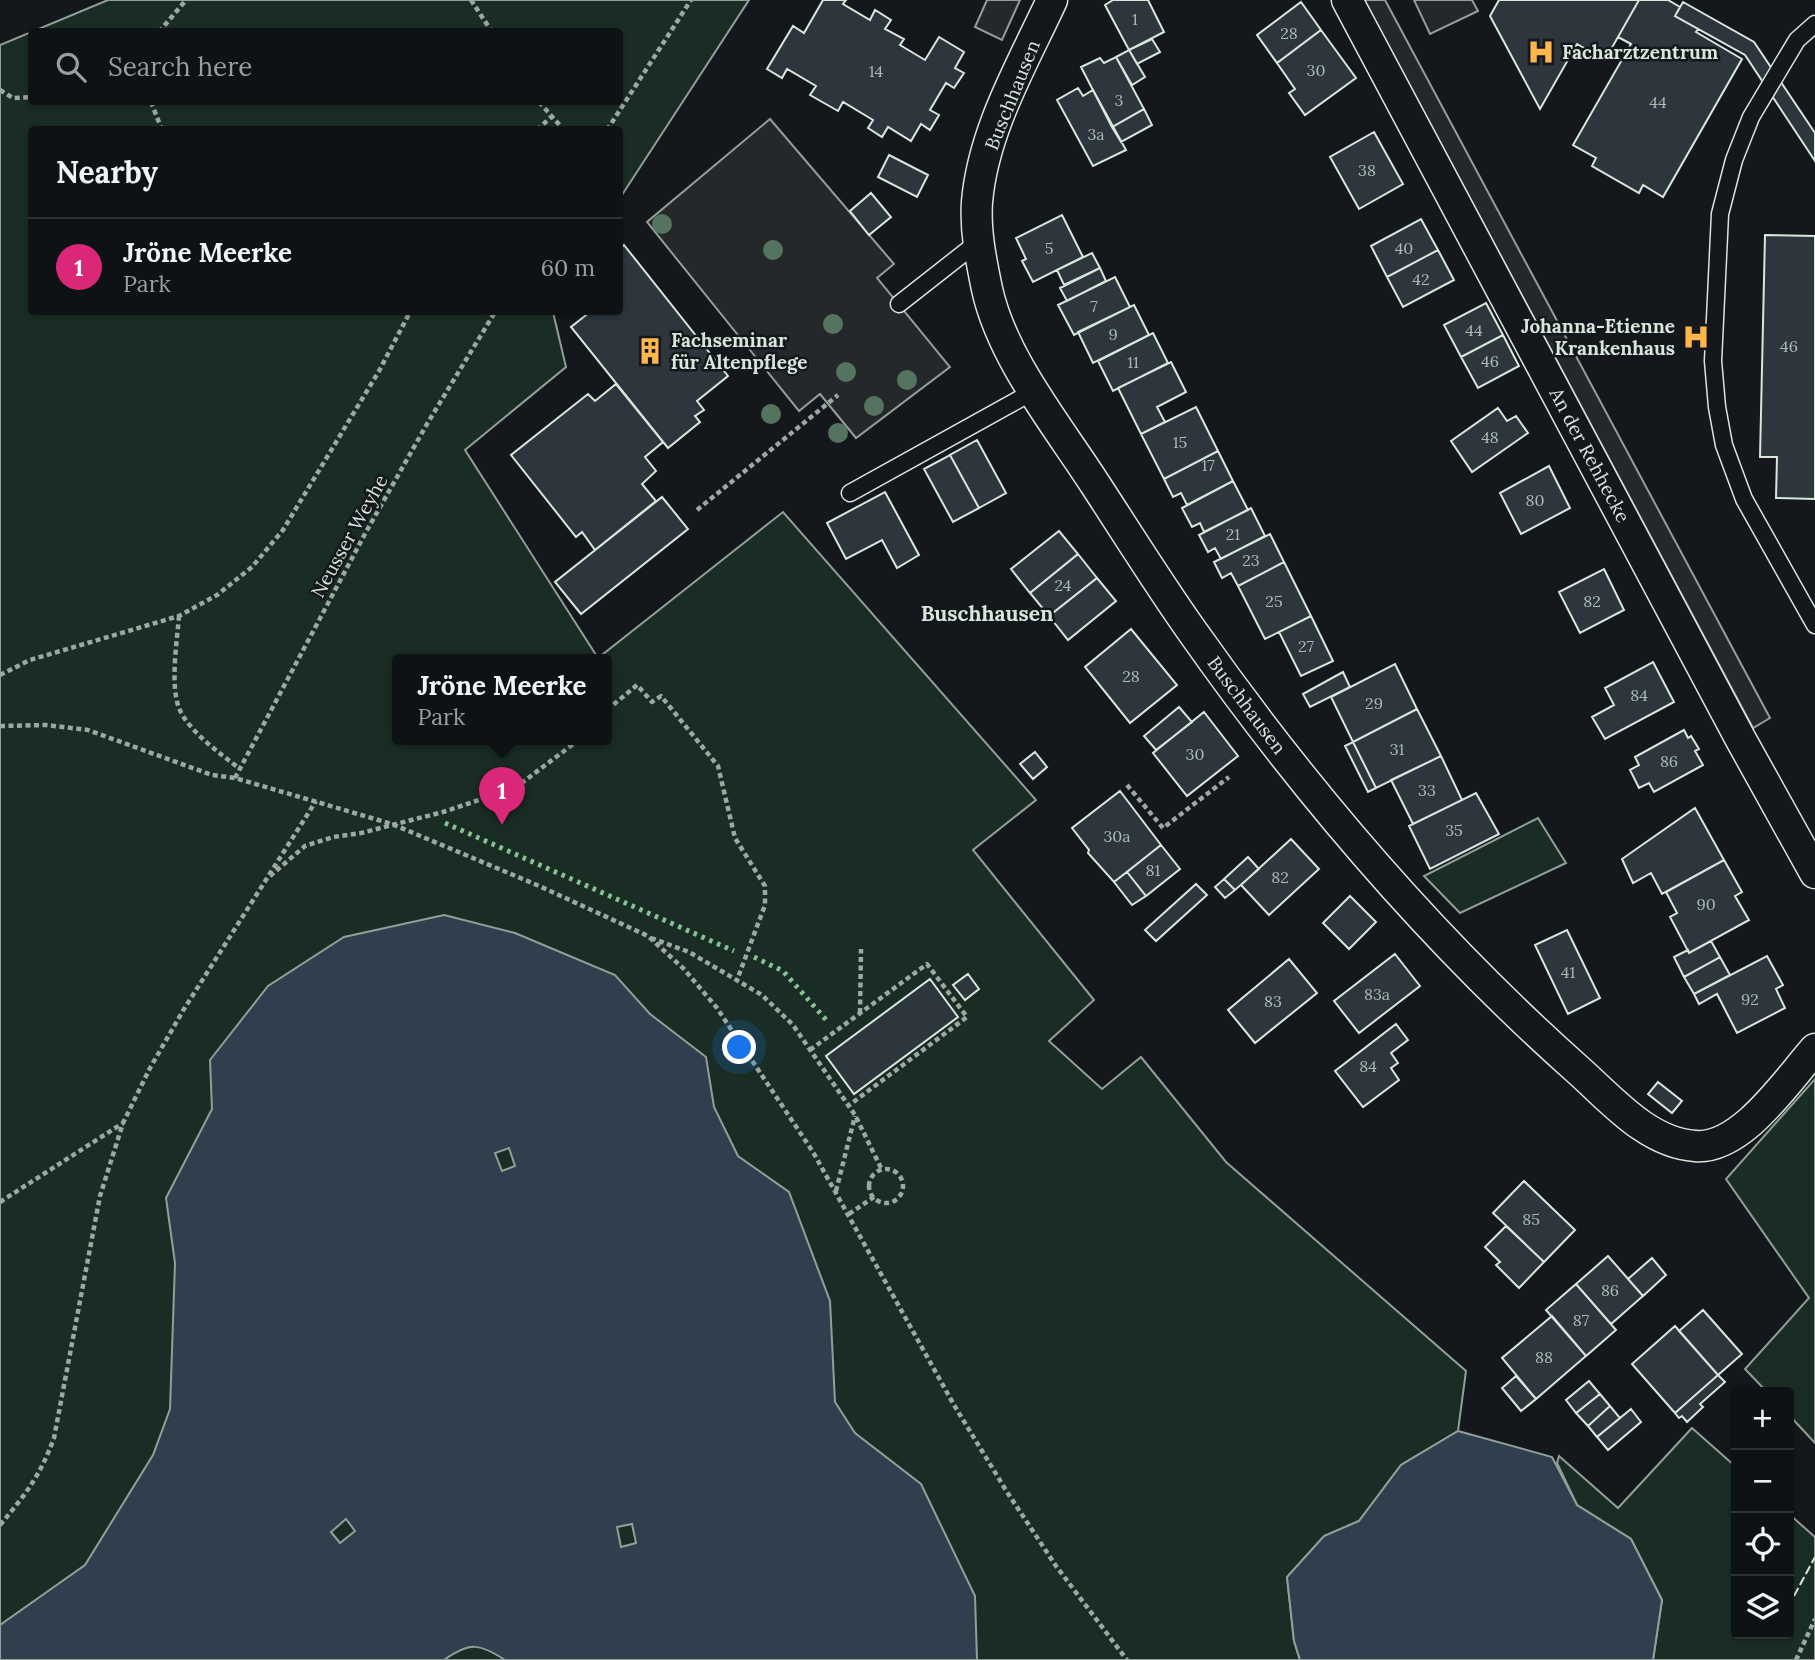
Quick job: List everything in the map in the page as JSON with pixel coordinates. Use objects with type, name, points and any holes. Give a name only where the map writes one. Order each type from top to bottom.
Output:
[{"type":"street","name":"Buschhausen","points":[[1052,0],[998,117],[988,149],[977,201],[978,242],[988,294],[1004,340],[1034,391],[1191,629],[1315,793],[1454,951],[1535,1032],[1628,1114],[1656,1134],[1682,1145],[1701,1147],[1725,1141],[1746,1127],[1815,1049]]},
{"type":"street","name":"An der Rehhecke","points":[[1347,0],[1740,738],[1815,873]]},
{"type":"lane","points":[[1813,620],[1744,499],[1724,445],[1713,361],[1720,214],[1734,160],[1751,117],[1797,40],[1815,23]]},
{"type":"lane","points":[[899,304],[978,242]]},
{"type":"lane","points":[[849,493],[1034,391]]},
{"type":"path","points":[[162,28],[186,0]]},
{"type":"path","points":[[471,0],[489,28]]},
{"type":"path","points":[[610,126],[691,0]]},
{"type":"path","points":[[0,90],[13,98],[28,97]]},
{"type":"path","points":[[152,105],[160,126]]},
{"type":"path","points":[[541,105],[560,126]]},
{"type":"path","points":[[541,126],[551,117]]},
{"type":"path","points":[[0,675],[30,660],[179,616],[217,595],[252,567],[283,530],[379,371],[408,315]]},
{"type":"path","name":"Neusser Weyhe","points":[[235,778],[366,532],[493,315]]},
{"type":"path","points":[[697,510],[838,395]]},
{"type":"path","points":[[179,616],[175,672],[179,709],[199,736],[240,769]]},
{"type":"path","points":[[612,706],[637,685],[652,702],[661,696],[718,766],[735,838],[765,886],[765,905],[737,980]]},
{"type":"path","points":[[0,726],[46,725],[88,730],[212,775],[235,778],[392,824],[689,952],[762,995],[793,1025],[855,1115],[882,1170]]},
{"type":"path","points":[[266,879],[305,846],[443,812],[515,788],[572,745]]},
{"type":"path","points":[[1127,785],[1163,828],[1229,778]]},
{"type":"path","points":[[0,1525],[28,1492],[44,1467],[54,1438],[100,1196],[123,1123],[150,1068],[184,1009],[316,801]]},
{"type":"path","points":[[648,936],[684,969],[717,1008],[813,1152],[954,1405],[1007,1492],[1056,1566],[1127,1660]]},
{"type":"path","points":[[860,1014],[861,949]]},
{"type":"path","points":[[810,1050],[927,964],[967,1017],[848,1105]]},
{"type":"path","points":[[836,1191],[855,1115]]},
{"type":"path","points":[[0,1202],[123,1123]]},
{"type":"path","points":[[882,1170],[892,1171],[901,1178],[903,1189],[893,1202],[881,1202],[874,1197],[870,1184],[873,1175],[882,1170]]},
{"type":"path","points":[[849,1214],[874,1197]]},
{"type":"path","points":[[1796,1660],[1815,1619]]},
{"type":"green space","points":[[108,0],[749,0],[623,193],[623,126],[28,126],[28,315],[554,315],[566,367],[465,450],[595,654],[392,654],[392,745],[612,745],[612,654],[603,654],[783,512],[1036,800],[973,850],[1094,1000],[1049,1041],[1102,1089],[1141,1057],[1226,1162],[1466,1371],[1458,1431],[1401,1465],[1359,1521],[1324,1536],[1287,1577],[1294,1641],[1300,1660],[0,1660],[0,45],[28,33],[28,105],[623,105],[623,28],[41,28]]},
{"type":"green space","points":[[1538,818],[1566,863],[1460,913],[1424,876]]},
{"type":"green space","points":[[1815,1079],[1815,1443],[1794,1420],[1794,1387],[1762,1387],[1745,1369],[1809,1298],[1726,1179]]},
{"type":"green space","points":[[1692,1428],[1731,1463],[1731,1639],[1794,1639],[1794,1518],[1815,1537],[1815,1660],[1653,1660],[1662,1600],[1631,1539],[1577,1505],[1557,1463],[1559,1456],[1618,1508]]},
{"type":"shaded area","points":[[987,0],[1020,0],[1002,40],[975,27]]},
{"type":"shaded area","points":[[1364,0],[1385,0],[1770,718],[1753,728]]},
{"type":"shaded area","points":[[1414,0],[1472,0],[1478,11],[1430,34]]},
{"type":"shaded area","points":[[770,119],[894,264],[877,278],[950,367],[856,438],[820,394],[799,411],[647,222]]},
{"type":"water","points":[[444,915],[515,933],[615,975],[650,1014],[706,1057],[714,1107],[738,1156],[789,1192],[830,1301],[835,1402],[855,1433],[921,1484],[975,1596],[977,1660],[505,1660],[488,1650],[475,1647],[461,1650],[444,1660],[0,1660],[0,1625],[85,1565],[153,1455],[170,1409],[175,1263],[166,1198],[212,1109],[210,1060],[268,986],[344,937]],"holes":[[[509,1148],[515,1166],[502,1171],[495,1153]],[[346,1519],[355,1531],[340,1543],[331,1532]],[[632,1524],[636,1543],[621,1547],[617,1527]]]},
{"type":"water","points":[[1458,1431],[1552,1457],[1577,1505],[1631,1539],[1662,1600],[1653,1660],[1300,1660],[1294,1641],[1287,1577],[1324,1536],[1359,1521],[1401,1465]]},
{"type":"building","points":[[823,0],[846,0],[843,4],[870,20],[875,10],[891,20],[885,29],[904,39],[900,45],[925,60],[939,37],[964,52],[955,68],[964,73],[954,88],[946,83],[930,110],[939,115],[930,130],[921,124],[911,141],[888,127],[882,137],[868,128],[873,120],[843,102],[838,111],[810,95],[816,86],[787,69],[782,78],[767,69],[793,26],[804,33]]},
{"type":"building","points":[[1113,0],[1148,0],[1164,32],[1129,50],[1105,5]]},
{"type":"building","name":"Facharztzentrum","points":[[1499,0],[1639,0],[1605,60],[1577,44],[1540,109],[1490,16]]},
{"type":"building","points":[[1639,0],[1668,0],[1680,7],[1675,16],[1698,29],[1696,32],[1742,59],[1663,197],[1643,185],[1639,193],[1592,166],[1596,158],[1573,145],[1631,44],[1618,37]]},
{"type":"building","points":[[1301,2],[1321,30],[1277,63],[1257,35]]},
{"type":"building","points":[[1683,2],[1754,42],[1815,133],[1815,161],[1745,55],[1675,16]]},
{"type":"building","points":[[1321,30],[1356,78],[1305,115],[1289,93],[1295,89],[1277,63]]},
{"type":"building","points":[[1152,39],[1160,52],[1137,64],[1129,50]]},
{"type":"building","points":[[1129,50],[1145,77],[1132,85],[1116,57]]},
{"type":"building","points":[[1116,57],[1144,109],[1112,127],[1081,67],[1100,58],[1104,63]]},
{"type":"building","points":[[1078,88],[1083,96],[1093,90],[1126,150],[1093,166],[1057,100]]},
{"type":"building","points":[[1144,109],[1152,125],[1121,142],[1112,127]]},
{"type":"building","points":[[1374,132],[1403,184],[1359,209],[1330,157]]},
{"type":"building","points":[[889,155],[928,175],[917,197],[878,177]]},
{"type":"building","points":[[871,193],[891,217],[869,235],[850,211]]},
{"type":"building","points":[[1062,215],[1083,257],[1033,282],[1022,261],[1026,259],[1016,238]]},
{"type":"building","points":[[1421,219],[1438,250],[1387,277],[1371,246]]},
{"type":"building","points":[[1765,235],[1815,236],[1815,499],[1776,498],[1777,457],[1760,457]]},
{"type":"building","name":"Fachseminar für Altenpflege","points":[[623,246],[728,376],[697,401],[704,410],[695,416],[700,422],[668,448],[571,327],[586,315],[623,315]]},
{"type":"building","points":[[1438,250],[1454,280],[1403,307],[1387,277]]},
{"type":"building","points":[[1092,253],[1100,268],[1064,285],[1057,270]]},
{"type":"building","points":[[1100,268],[1106,281],[1067,301],[1060,288]]},
{"type":"building","points":[[1115,277],[1130,307],[1074,335],[1058,305]]},
{"type":"building","points":[[1486,303],[1503,335],[1461,357],[1444,325]]},
{"type":"building","points":[[1134,305],[1149,335],[1093,363],[1078,332]]},
{"type":"building","points":[[1153,333],[1168,363],[1113,391],[1098,361]]},
{"type":"building","points":[[1503,335],[1519,366],[1478,388],[1461,357]]},
{"type":"building","points":[[1171,362],[1186,392],[1157,407],[1165,422],[1141,434],[1118,388]]},
{"type":"building","points":[[616,384],[663,442],[645,457],[656,471],[642,484],[656,501],[595,550],[582,532],[576,537],[511,455],[588,394],[595,401]]},
{"type":"building","points":[[1196,407],[1218,451],[1164,479],[1141,434]]},
{"type":"building","points":[[1498,408],[1507,421],[1516,416],[1528,433],[1472,472],[1451,441]]},
{"type":"building","points":[[977,440],[1006,493],[979,508],[950,455]]},
{"type":"building","points":[[1218,451],[1233,481],[1187,505],[1181,493],[1173,497],[1164,479]]},
{"type":"building","points":[[950,455],[979,508],[953,522],[924,469]]},
{"type":"building","points":[[1549,466],[1570,508],[1521,534],[1500,493]]},
{"type":"building","points":[[1233,481],[1248,510],[1204,532],[1200,523],[1192,527],[1182,508]]},
{"type":"building","points":[[885,492],[919,555],[897,568],[882,540],[846,559],[827,523]]},
{"type":"building","points":[[662,497],[688,529],[581,614],[555,582]]},
{"type":"building","points":[[1251,508],[1265,536],[1221,559],[1215,548],[1208,552],[1199,535]]},
{"type":"building","points":[[1059,531],[1078,554],[1030,593],[1011,569]]},
{"type":"building","points":[[1270,534],[1284,562],[1238,586],[1231,573],[1222,578],[1214,562]]},
{"type":"building","points":[[1078,554],[1097,578],[1049,616],[1030,593]]},
{"type":"building","points":[[1284,562],[1311,616],[1265,639],[1238,586]]},
{"type":"building","points":[[1604,569],[1624,610],[1580,633],[1559,592]]},
{"type":"building","points":[[1097,578],[1116,601],[1068,640],[1049,616]]},
{"type":"building","points":[[1311,616],[1333,661],[1301,676],[1279,632]]},
{"type":"building","points":[[1131,629],[1177,685],[1130,723],[1085,667]]},
{"type":"building","points":[[1653,662],[1674,702],[1605,739],[1592,717],[1614,705],[1605,688]]},
{"type":"building","points":[[1395,664],[1417,709],[1353,742],[1331,697]]},
{"type":"building","points":[[1343,672],[1350,687],[1310,707],[1303,694]]},
{"type":"building","points":[[1179,707],[1192,722],[1156,750],[1144,736]]},
{"type":"building","points":[[1417,709],[1441,756],[1376,788],[1353,742]]},
{"type":"building","points":[[1204,712],[1238,756],[1187,796],[1153,753]]},
{"type":"building","points":[[1684,730],[1699,749],[1695,751],[1703,765],[1654,792],[1649,783],[1639,788],[1630,770],[1639,765],[1635,757]]},
{"type":"building","points":[[1353,742],[1376,788],[1368,792],[1345,746]]},
{"type":"building","points":[[1035,752],[1047,767],[1033,779],[1020,764]]},
{"type":"building","points":[[1441,756],[1462,800],[1413,824],[1391,780]]},
{"type":"building","points":[[1120,791],[1161,845],[1114,882],[1088,853],[1089,850],[1072,828]]},
{"type":"building","points":[[1476,793],[1499,834],[1430,869],[1409,826]]},
{"type":"building","points":[[1695,808],[1724,860],[1662,894],[1651,873],[1633,883],[1622,859]]},
{"type":"building","points":[[1291,839],[1319,869],[1269,915],[1241,885]]},
{"type":"building","points":[[1161,845],[1180,869],[1146,896],[1127,872]]},
{"type":"building","points":[[1248,857],[1259,869],[1235,890],[1224,879]]},
{"type":"building","points":[[1724,860],[1742,892],[1735,896],[1749,920],[1689,953],[1670,917],[1677,913],[1666,892]]},
{"type":"building","points":[[1127,872],[1146,896],[1132,905],[1114,882]]},
{"type":"building","points":[[1224,879],[1235,890],[1225,898],[1215,887]]},
{"type":"building","points":[[1196,884],[1207,895],[1156,941],[1145,930]]},
{"type":"building","points":[[1350,896],[1376,922],[1349,949],[1323,923]]},
{"type":"building","points":[[1567,930],[1600,998],[1568,1014],[1535,945]]},
{"type":"building","points":[[1711,941],[1720,957],[1684,977],[1674,957],[1688,950],[1689,953]]},
{"type":"building","points":[[1395,954],[1420,986],[1359,1033],[1334,1001]]},
{"type":"building","points":[[1767,956],[1783,985],[1776,989],[1785,1008],[1737,1033],[1717,994],[1699,1004],[1694,994]]},
{"type":"building","points":[[1720,957],[1730,975],[1694,994],[1684,977]]},
{"type":"building","points":[[1289,959],[1317,993],[1255,1043],[1228,1010]]},
{"type":"building","points":[[968,974],[979,989],[965,1000],[953,985]]},
{"type":"building","points":[[930,979],[958,1017],[854,1094],[826,1056]]},
{"type":"building","points":[[1396,1024],[1408,1040],[1391,1053],[1398,1063],[1391,1068],[1399,1080],[1363,1107],[1335,1071]]},
{"type":"building","points":[[1658,1082],[1682,1101],[1672,1113],[1648,1094]]},
{"type":"building","points":[[1524,1181],[1575,1230],[1544,1262],[1493,1213]]},
{"type":"building","points":[[1506,1226],[1544,1262],[1519,1288],[1496,1265],[1500,1262],[1485,1247]]},
{"type":"building","points":[[1608,1256],[1643,1296],[1611,1324],[1576,1284]]},
{"type":"building","points":[[1652,1258],[1666,1275],[1643,1296],[1628,1279]]},
{"type":"building","points":[[1576,1284],[1616,1330],[1586,1356],[1546,1310]]},
{"type":"building","points":[[1703,1310],[1742,1354],[1718,1375],[1679,1331]]},
{"type":"building","points":[[1552,1316],[1586,1356],[1536,1399],[1502,1358]]},
{"type":"building","points":[[1675,1326],[1718,1375],[1675,1413],[1632,1364]]},
{"type":"building","points":[[1718,1375],[1725,1382],[1700,1404],[1703,1407],[1687,1422],[1682,1416],[1679,1418],[1675,1413]]},
{"type":"building","points":[[1516,1376],[1536,1399],[1521,1411],[1502,1388]]},
{"type":"building","points":[[1589,1381],[1600,1394],[1576,1413],[1566,1400]]},
{"type":"building","points":[[1600,1394],[1610,1406],[1588,1426],[1576,1413]]},
{"type":"building","points":[[1610,1406],[1620,1418],[1597,1437],[1588,1426]]},
{"type":"building","points":[[1631,1409],[1641,1422],[1608,1450],[1597,1437]]},
{"type":"hedge","points":[[445,823],[734,951]]},
{"type":"hedge","points":[[754,957],[783,971],[828,1022]]},
{"type":"fence","points":[[1794,1596],[1815,1557]]},
{"type":"place","name":"Facharztzentrum","points":[[1541,52]]},
{"type":"place","name":"Johanna-Etienne Krankenhaus","points":[[1696,337]]},
{"type":"place","name":"Fachseminar für Altenpflege","points":[[650,351]]},
{"type":"place","name":"Jröne Meerke","points":[[502,825]]},
{"type":"district","name":"Buschhausen","points":[[987,613]]}]
